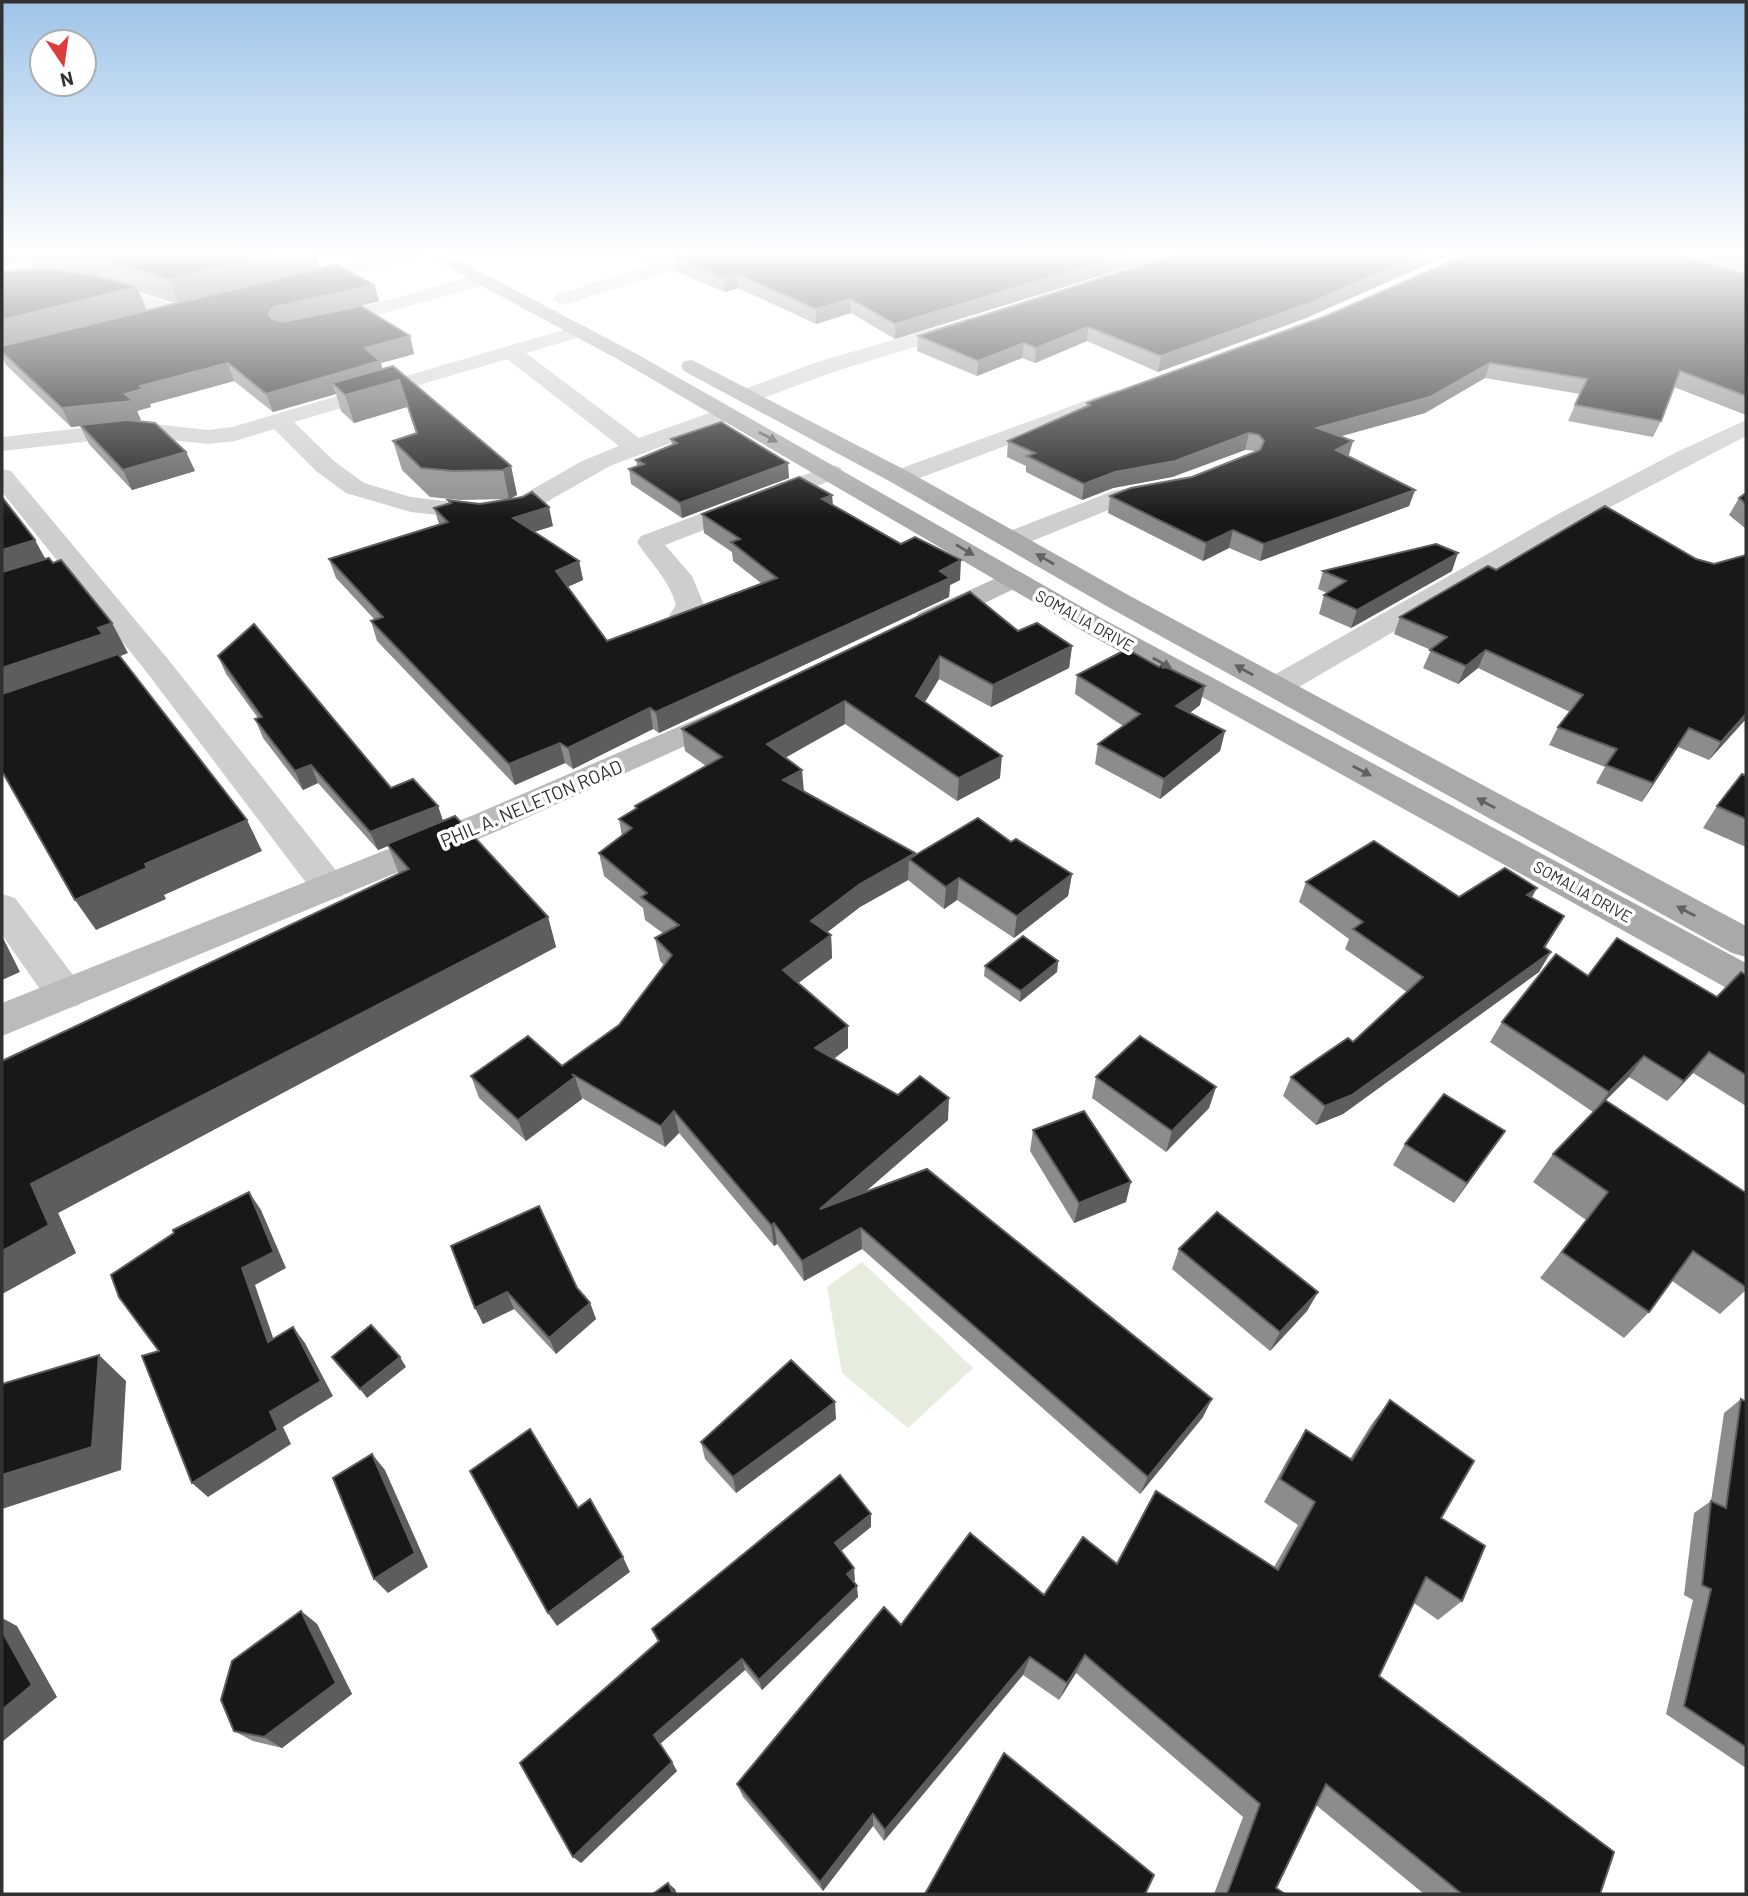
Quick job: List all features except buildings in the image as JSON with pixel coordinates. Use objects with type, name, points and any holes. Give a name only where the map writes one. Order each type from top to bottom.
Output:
[{"type":"main road","name":"SOMALIA DRIVE","points":[[597,340],[831,472],[1105,632],[1746,981]]},
{"type":"main road","name":"SOMALIA DRIVE","points":[[644,340],[750,395],[1276,687],[1746,943]]},
{"type":"street","points":[[2,444],[136,429],[208,437],[235,435],[299,413],[547,340]]},
{"type":"street","points":[[750,395],[825,367],[914,340]]},
{"type":"street","points":[[510,351],[638,449]]},
{"type":"street","points":[[900,477],[1133,391]]},
{"type":"street","points":[[279,421],[356,489],[393,502],[472,512],[515,509],[601,461],[726,414]]},
{"type":"street","points":[[1276,687],[1567,520],[1746,427]]},
{"type":"street","points":[[683,616],[690,605],[685,585],[677,570],[657,554],[650,542],[831,472]]},
{"type":"street","points":[[2,476],[65,576],[329,887]]},
{"type":"street","points":[[1011,540],[1122,496],[1179,486]]},
{"type":"street","points":[[902,632],[1012,579]]},
{"type":"street","name":"PHIL A. NELETON ROAD","points":[[2,1020],[329,887],[657,748],[755,702]]},
{"type":"street","points":[[2,907],[65,994]]},
{"type":"shaded area","points":[[862,1262],[973,1368],[908,1428],[842,1373],[827,1287]]}]
